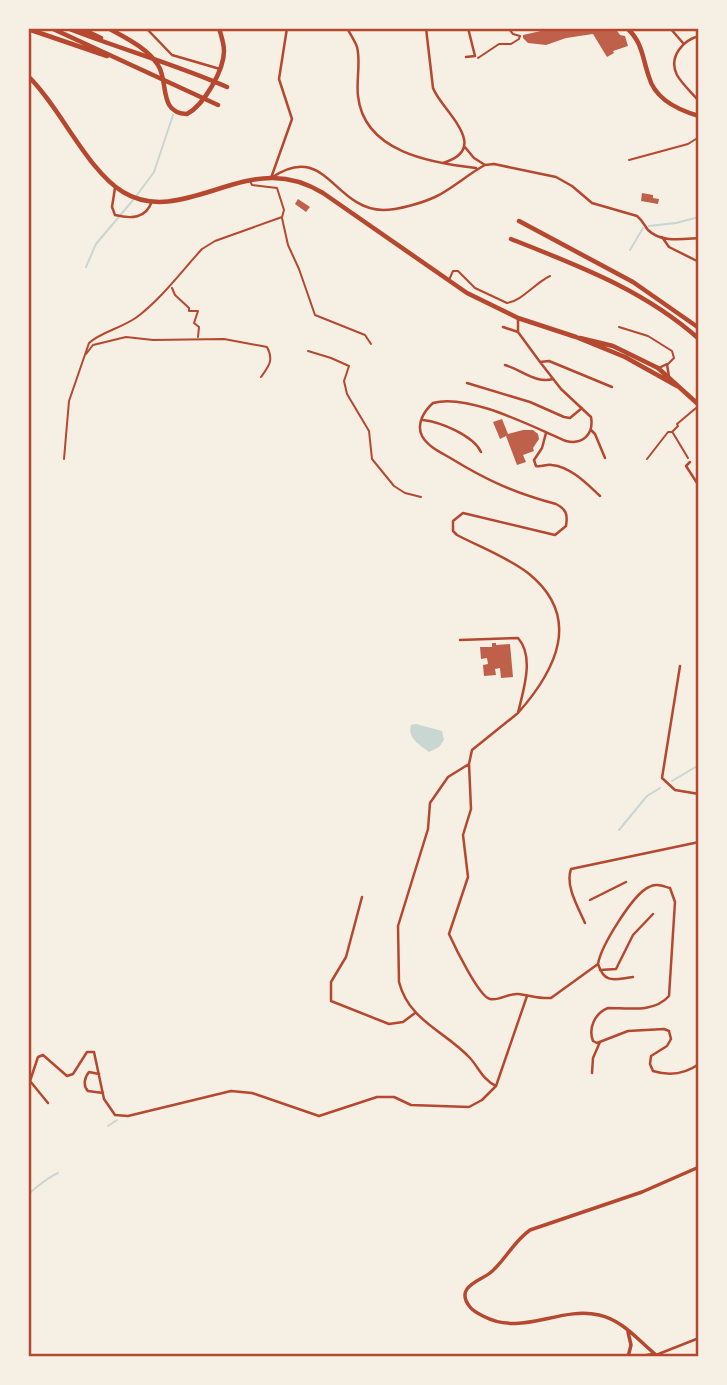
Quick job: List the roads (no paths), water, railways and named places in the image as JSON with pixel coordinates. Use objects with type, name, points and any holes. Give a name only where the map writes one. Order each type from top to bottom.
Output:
[{"type":"main road","points":[[51,28],[218,105]]},
{"type":"main road","points":[[67,28],[180,67],[227,87]]},
{"type":"main road","points":[[80,28],[122,49]]},
{"type":"main road","points":[[108,28],[140,47],[158,64],[162,72],[166,100],[181,114],[191,112],[213,84],[220,69],[224,50],[219,28]]},
{"type":"main road","points":[[626,28],[640,43],[655,90],[670,104],[699,116]]},
{"type":"main road","points":[[28,29],[124,62]]},
{"type":"main road","points":[[28,76],[98,168],[124,192],[150,201],[176,200],[250,180],[271,177],[301,182],[323,193],[467,293],[518,318],[613,346],[658,369],[698,406]]},
{"type":"main road","points":[[519,221],[633,282],[699,328]]},
{"type":"main road","points":[[511,239],[623,285],[663,310],[699,339]]},
{"type":"main road","points":[[576,337],[658,369]]},
{"type":"main road","points":[[630,360],[677,386]]},
{"type":"main road","points":[[642,1357],[657,1356]]},
{"type":"street","points":[[146,28],[172,55],[220,69]]},
{"type":"street","points":[[271,177],[292,124],[279,79],[287,28]]},
{"type":"street","points":[[347,28],[357,47],[359,100],[369,125],[382,138],[417,158],[479,168]]},
{"type":"street","points":[[426,28],[433,88],[464,135],[463,146],[454,158],[440,163]]},
{"type":"street","points":[[466,57],[475,56],[468,28]]},
{"type":"street","points":[[670,28],[683,43]]},
{"type":"street","points":[[699,36],[683,43],[676,57],[675,70],[699,101]]},
{"type":"street","points":[[463,146],[485,165]]},
{"type":"street","points":[[271,177],[291,167],[314,168],[356,203],[387,209],[436,197],[479,168],[494,164],[556,177],[592,203],[637,216],[648,229],[662,237],[669,247],[699,262]]},
{"type":"street","points":[[116,187],[112,207],[117,216],[141,216],[148,210],[150,201]]},
{"type":"street","points":[[662,237],[699,238]]},
{"type":"street","points":[[518,318],[518,332]]},
{"type":"street","points":[[503,327],[518,332],[570,399],[591,417],[592,430],[605,458]]},
{"type":"street","points":[[540,362],[548,361],[612,387]]},
{"type":"street","points":[[658,369],[667,364],[669,377]]},
{"type":"street","points":[[505,366],[519,369],[539,381],[553,379]]},
{"type":"street","points":[[467,383],[530,402],[564,418],[570,418],[582,408]]},
{"type":"street","points":[[592,430],[586,438],[574,443],[496,412],[449,401],[433,403],[421,419],[422,436],[438,451],[501,487],[556,504],[564,508],[567,514],[566,526],[555,535],[463,513],[453,520],[452,526],[457,535],[526,571],[543,588],[554,607],[559,636],[556,657],[539,690],[519,713],[472,750],[469,764],[471,809],[463,835],[468,877],[449,934],[486,997],[495,999],[513,993],[543,998],[557,995],[598,964],[611,932],[645,888],[658,885],[670,888],[675,902],[668,996],[649,1008],[602,1010],[591,1031],[593,1041],[600,1042],[628,1031],[664,1029],[669,1031],[671,1039],[667,1046],[652,1056],[650,1064],[653,1070],[672,1074],[690,1070],[699,1063]]},
{"type":"street","points":[[421,419],[436,421],[441,426],[475,441],[481,452]]},
{"type":"street","points":[[546,432],[534,460],[536,466],[550,464],[569,471],[600,496]]},
{"type":"street","points":[[690,462],[686,466],[699,486]]},
{"type":"street","points":[[460,639],[517,638],[521,641],[527,668],[519,713]]},
{"type":"street","points":[[680,666],[662,778],[675,790],[699,794]]},
{"type":"street","points":[[469,764],[448,777],[430,803],[428,829],[398,926],[399,982],[415,1013],[468,1057],[483,1077],[496,1086]]},
{"type":"street","points":[[584,923],[570,884],[571,869],[699,842]]},
{"type":"street","points":[[590,900],[626,882]]},
{"type":"street","points":[[362,897],[346,957],[331,982],[331,1001],[389,1024],[403,1022],[415,1013]]},
{"type":"street","points":[[600,970],[616,969],[633,935],[653,914]]},
{"type":"street","points":[[598,964],[605,977],[611,980],[633,978]]},
{"type":"street","points":[[48,1103],[30,1081],[38,1057],[43,1055],[67,1076],[73,1074],[88,1052],[94,1052],[104,1098],[115,1115],[128,1116],[231,1090],[252,1093],[319,1116],[377,1097],[394,1097],[411,1105],[469,1107],[482,1100],[496,1086],[527,996]]},
{"type":"street","points":[[592,1073],[593,1058],[600,1042]]},
{"type":"street","points":[[99,1074],[89,1072],[85,1086],[88,1091],[103,1093]]},
{"type":"street","points":[[699,1167],[642,1192],[530,1230],[519,1238],[489,1275],[473,1282],[468,1288],[466,1299],[469,1307],[504,1325],[581,1313],[598,1315],[619,1322],[657,1356],[699,1338]]},
{"type":"street","points":[[626,1329],[631,1341],[628,1357]]},
{"type":"lane","points":[[629,160],[688,144],[699,137]]},
{"type":"lane","points":[[250,180],[252,185],[277,188],[284,210],[282,217],[288,245],[315,315],[365,335],[371,344]]},
{"type":"lane","points":[[64,458],[69,401],[89,344],[96,337],[110,333],[137,317],[202,249],[282,217]]},
{"type":"lane","points":[[449,281],[453,271],[458,271],[475,288],[512,303],[550,276]]},
{"type":"lane","points":[[619,327],[634,334],[648,336],[672,351],[674,358],[667,364]]},
{"type":"lane","points":[[85,355],[93,345],[126,337],[153,340],[224,339],[267,347],[271,355],[270,365],[261,377]]},
{"type":"waterway","points":[[137,195],[154,172],[173,115]]},
{"type":"waterway","points":[[86,267],[96,244],[133,200]]},
{"type":"waterway","points":[[649,226],[699,217]]},
{"type":"waterway","points":[[630,250],[643,228]]},
{"type":"waterway","points":[[672,781],[699,765]]},
{"type":"waterway","points":[[619,830],[647,796],[660,788]]},
{"type":"waterway","points":[[108,1126],[117,1120]]},
{"type":"waterway","points":[[28,1194],[58,1173]]}]
